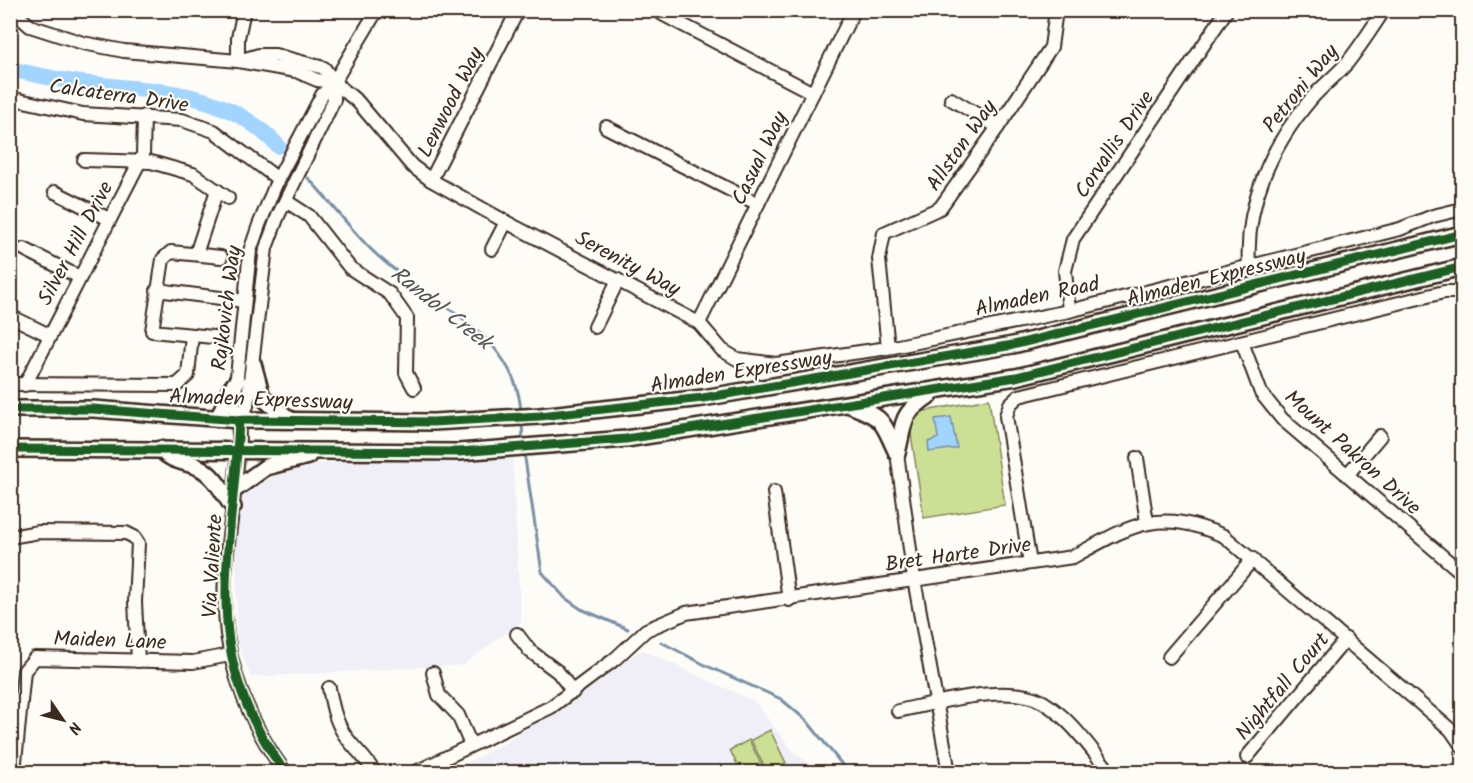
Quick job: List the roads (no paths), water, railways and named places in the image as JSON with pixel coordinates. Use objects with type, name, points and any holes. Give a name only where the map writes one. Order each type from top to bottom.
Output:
[{"type":"main road","name":"Almaden Expressway","points":[[10,409],[93,410],[239,420],[433,422],[532,416],[703,398],[1014,345],[1462,234]]},
{"type":"main road","points":[[10,449],[459,452],[626,439],[1016,377],[1462,267]]},
{"type":"main road","points":[[253,364],[262,397],[290,420]]},
{"type":"main road","points":[[219,417],[230,390],[237,381]]},
{"type":"main road","points":[[897,453],[905,416],[911,408],[937,390]]},
{"type":"main road","points":[[849,405],[882,420],[897,453]]},
{"type":"main road","points":[[160,449],[171,459],[198,467],[207,473],[233,507]]},
{"type":"main road","points":[[234,490],[266,467],[299,460],[320,451]]},
{"type":"street","name":"Serenity Way","points":[[12,10],[30,26],[83,43],[135,52],[238,61],[259,55],[301,60],[324,68],[334,82],[358,102],[412,166],[431,180],[699,323],[722,350]]},
{"type":"street","points":[[238,61],[238,38],[244,10]]},
{"type":"street","name":"Rajkovich Way","points":[[239,420],[234,405],[250,251],[278,179],[322,95],[334,82],[377,10]]},
{"type":"street","name":"Lenwood Way","points":[[431,180],[518,10]]},
{"type":"street","name":"Casual Way","points":[[699,323],[854,10]]},
{"type":"street","name":"Allston Way","points":[[888,348],[879,259],[884,233],[940,208],[999,127],[1051,47],[1056,10]]},
{"type":"street","name":"Corvallis Drive","points":[[1070,310],[1065,271],[1073,239],[1227,10]]},
{"type":"street","name":"Petroni Way","points":[[1249,266],[1248,232],[1252,213],[1260,183],[1277,148],[1311,99],[1347,63],[1384,10]]},
{"type":"street","points":[[662,14],[813,93]]},
{"type":"street","name":"Rajkovich Way","points":[[239,420],[247,406],[266,248],[334,100],[334,82]]},
{"type":"street","name":"Calcaterra Drive","points":[[10,98],[83,114],[182,120],[214,131],[278,179]]},
{"type":"street","points":[[951,99],[999,127]]},
{"type":"street","name":"Silver Hill Drive","points":[[25,385],[143,155],[144,116]]},
{"type":"street","points":[[606,127],[758,204]]},
{"type":"street","points":[[84,160],[151,162],[193,174],[228,198]]},
{"type":"street","points":[[265,258],[264,236],[281,193],[278,179],[301,170]]},
{"type":"street","points":[[195,254],[217,190]]},
{"type":"street","points":[[55,192],[109,219]]},
{"type":"street","points":[[286,201],[309,216],[350,268],[390,294],[407,318],[406,373],[414,388]]},
{"type":"street","name":"Almaden Road","points":[[722,350],[737,359],[776,364],[888,348],[1070,310],[1400,229],[1433,216],[1462,209]]},
{"type":"street","points":[[492,249],[506,222]]},
{"type":"street","points":[[24,249],[79,277]]},
{"type":"street","points":[[213,337],[152,331],[163,259],[171,252],[221,257]]},
{"type":"street","points":[[595,327],[618,280]]},
{"type":"street","points":[[157,290],[244,301]]},
{"type":"street","points":[[1030,563],[1006,416],[1010,404],[1026,394],[1444,292],[1462,292]]},
{"type":"street","points":[[10,316],[49,335]]},
{"type":"street","points":[[10,384],[177,386],[188,375],[192,335]]},
{"type":"street","name":"Mount Pakron Drive","points":[[1242,342],[1253,377],[1272,409],[1462,573]]},
{"type":"street","name":"Via Valiente","points":[[239,420],[225,612],[230,655],[245,702],[269,750],[285,772]]},
{"type":"street","points":[[1347,475],[1380,436]]},
{"type":"street","points":[[897,453],[914,579],[935,703],[948,767],[952,772]]},
{"type":"street","points":[[1137,458],[1146,522]]},
{"type":"street","points":[[774,492],[789,600]]},
{"type":"street","name":"Bret Harte Drive","points":[[416,772],[551,707],[573,693],[646,630],[686,613],[789,600],[914,579],[1073,557],[1121,530],[1146,522],[1173,521],[1200,525],[1224,536],[1451,730],[1462,746]]},
{"type":"street","points":[[10,537],[39,532],[126,533],[134,537],[138,543],[135,602],[138,661]]},
{"type":"street","points":[[1169,657],[1253,559]]},
{"type":"street","points":[[517,634],[530,651],[558,672],[573,693]]},
{"type":"street","name":"Nightfall Court","points":[[1247,757],[1346,639]]},
{"type":"street","name":"Maiden Lane","points":[[14,772],[24,671],[30,661],[41,657],[192,663],[230,655]]},
{"type":"street","points":[[433,673],[439,695],[458,715],[471,745]]},
{"type":"street","points":[[329,688],[336,718],[345,735],[362,753],[374,772]]},
{"type":"street","points":[[898,711],[935,703],[1012,692],[1042,701],[1065,718],[1110,772]]},
{"type":"water","points":[[951,417],[957,448],[929,452],[928,442],[938,438],[935,419]]},
{"type":"waterway","name":"Randol Creek","points":[[10,69],[72,82],[167,92],[191,97],[237,114],[258,128],[278,146]]},
{"type":"waterway","name":"Randol Creek","points":[[308,178],[374,253],[405,278],[449,308],[489,342],[505,362],[516,385],[521,412]]},
{"type":"waterway","name":"Randol Creek","points":[[522,422],[523,442]]},
{"type":"waterway","name":"Randol Creek","points":[[524,452],[542,572],[565,598],[581,609],[628,629]]},
{"type":"waterway","name":"Randol Creek","points":[[661,642],[707,666],[781,699],[807,721],[848,772]]}]
